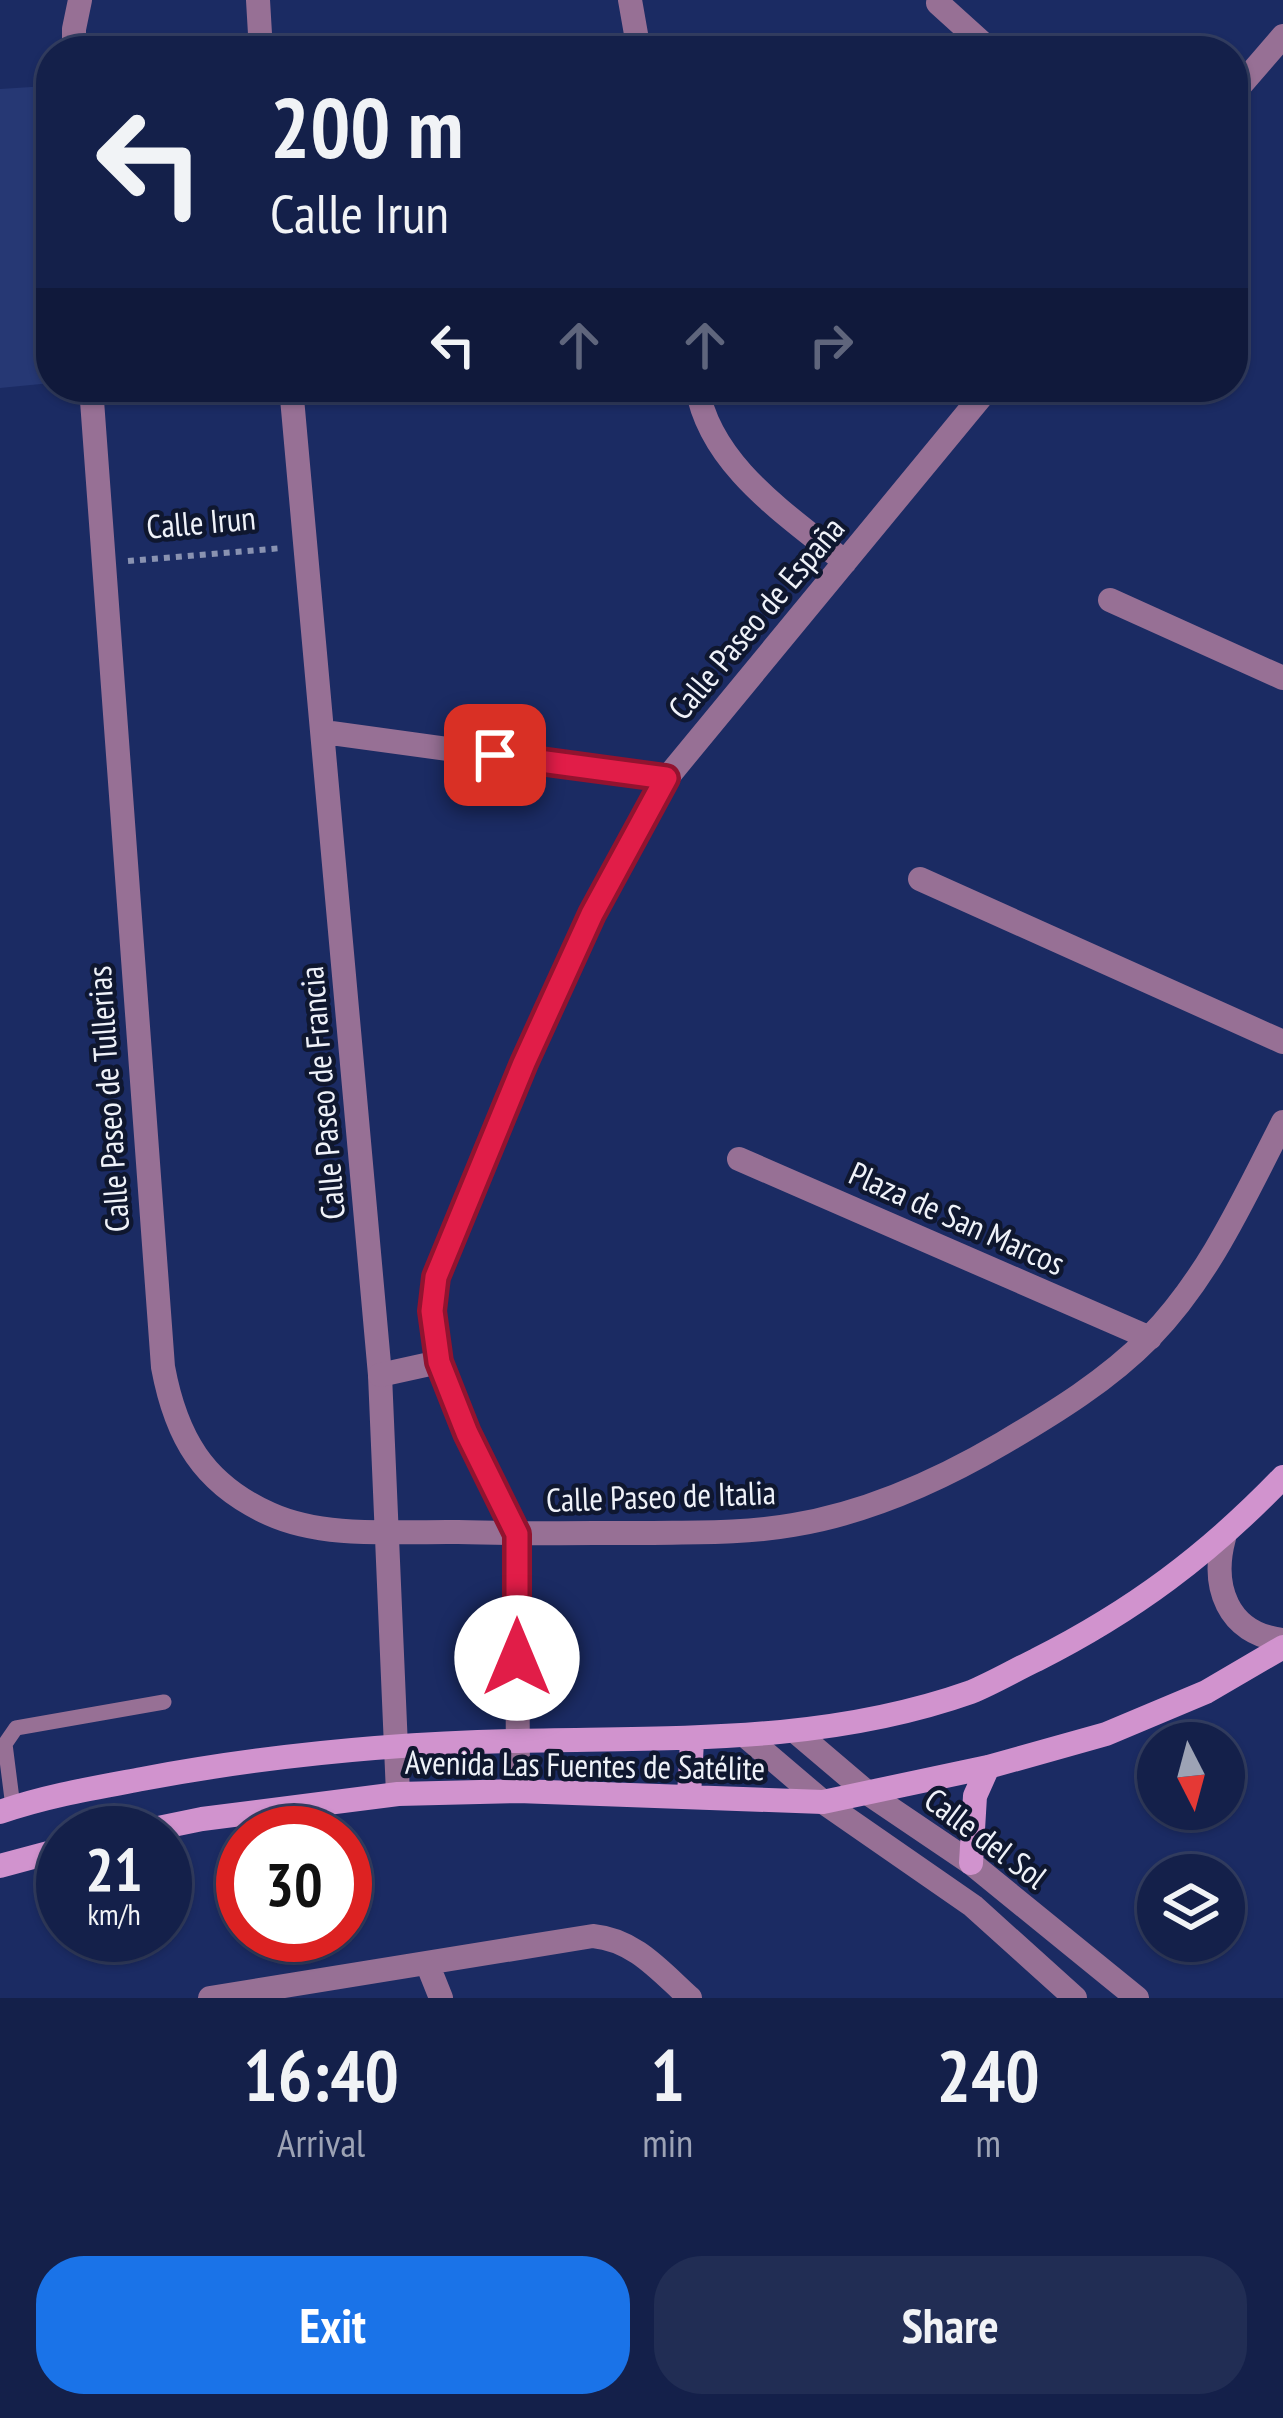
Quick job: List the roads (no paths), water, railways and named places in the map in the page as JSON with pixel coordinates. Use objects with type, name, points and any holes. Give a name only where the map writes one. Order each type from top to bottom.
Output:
[{"type":"main road","name":"Avenida Las Fuentes de Satélite","points":[[6,1809],[227,1763],[398,1744],[692,1741],[748,1738],[868,1720],[974,1690],[1076,1640],[1153,1594],[1272,1499],[1283,1477]]},
{"type":"main road","name":"Avenida Las Fuentes de Satélite","points":[[192,1821],[398,1794],[518,1791],[823,1802],[988,1767],[1106,1734],[1206,1692],[1283,1644]]},
{"type":"main road","points":[[689,1796],[692,1741]]},
{"type":"main road","points":[[970,1863],[975,1796],[988,1767]]},
{"type":"main road","points":[[0,1866],[36,1856]]},
{"type":"street","points":[[74,36],[80,0]]},
{"type":"street","points":[[258,0],[260,36]]},
{"type":"street","points":[[630,0],[636,36]]},
{"type":"street","points":[[938,3],[974,36]]},
{"type":"street","points":[[1248,77],[1283,36]]},
{"type":"street","name":"Calle Paseo de Tullerias","points":[[92,402],[157,1312],[169,1397],[180,1433],[202,1465],[237,1495],[272,1515],[304,1524],[388,1531],[517,1534]]},
{"type":"street","name":"Calle Paseo de Francia","points":[[292,402],[380,1376],[398,1794]]},
{"type":"street","points":[[700,402],[724,451],[756,489],[844,562]]},
{"type":"street","name":"Calle Paseo de España","points":[[518,1791],[517,1534],[467,1433],[439,1362],[432,1311],[436,1277],[524,1063],[592,914],[666,778],[977,402]]},
{"type":"street","points":[[1110,600],[1283,678]]},
{"type":"street","points":[[325,732],[666,778]]},
{"type":"street","points":[[920,879],[1283,1042]]},
{"type":"street","name":"Calle Paseo de Italia","points":[[517,1534],[746,1531],[795,1525],[896,1496],[1000,1445],[1113,1371],[1150,1338],[1180,1303],[1232,1221],[1283,1122]]},
{"type":"street","name":"Plaza de San Marcos","points":[[739,1159],[1150,1338]]},
{"type":"street","points":[[380,1376],[439,1362]]},
{"type":"street","points":[[1224,1538],[1217,1574],[1229,1609],[1257,1633],[1283,1644]]},
{"type":"street","name":"Calle del Sol","points":[[796,1732],[869,1794],[970,1863],[1137,1998]]},
{"type":"street","name":"Calle del Sol","points":[[748,1738],[823,1802],[973,1906],[1075,1998]]},
{"type":"street","points":[[211,1998],[593,1936],[618,1938],[690,1998]]},
{"type":"street","points":[[427,1963],[441,1998]]},
{"type":"lane","points":[[6,1809],[5,1744],[16,1728],[164,1702]]}]
